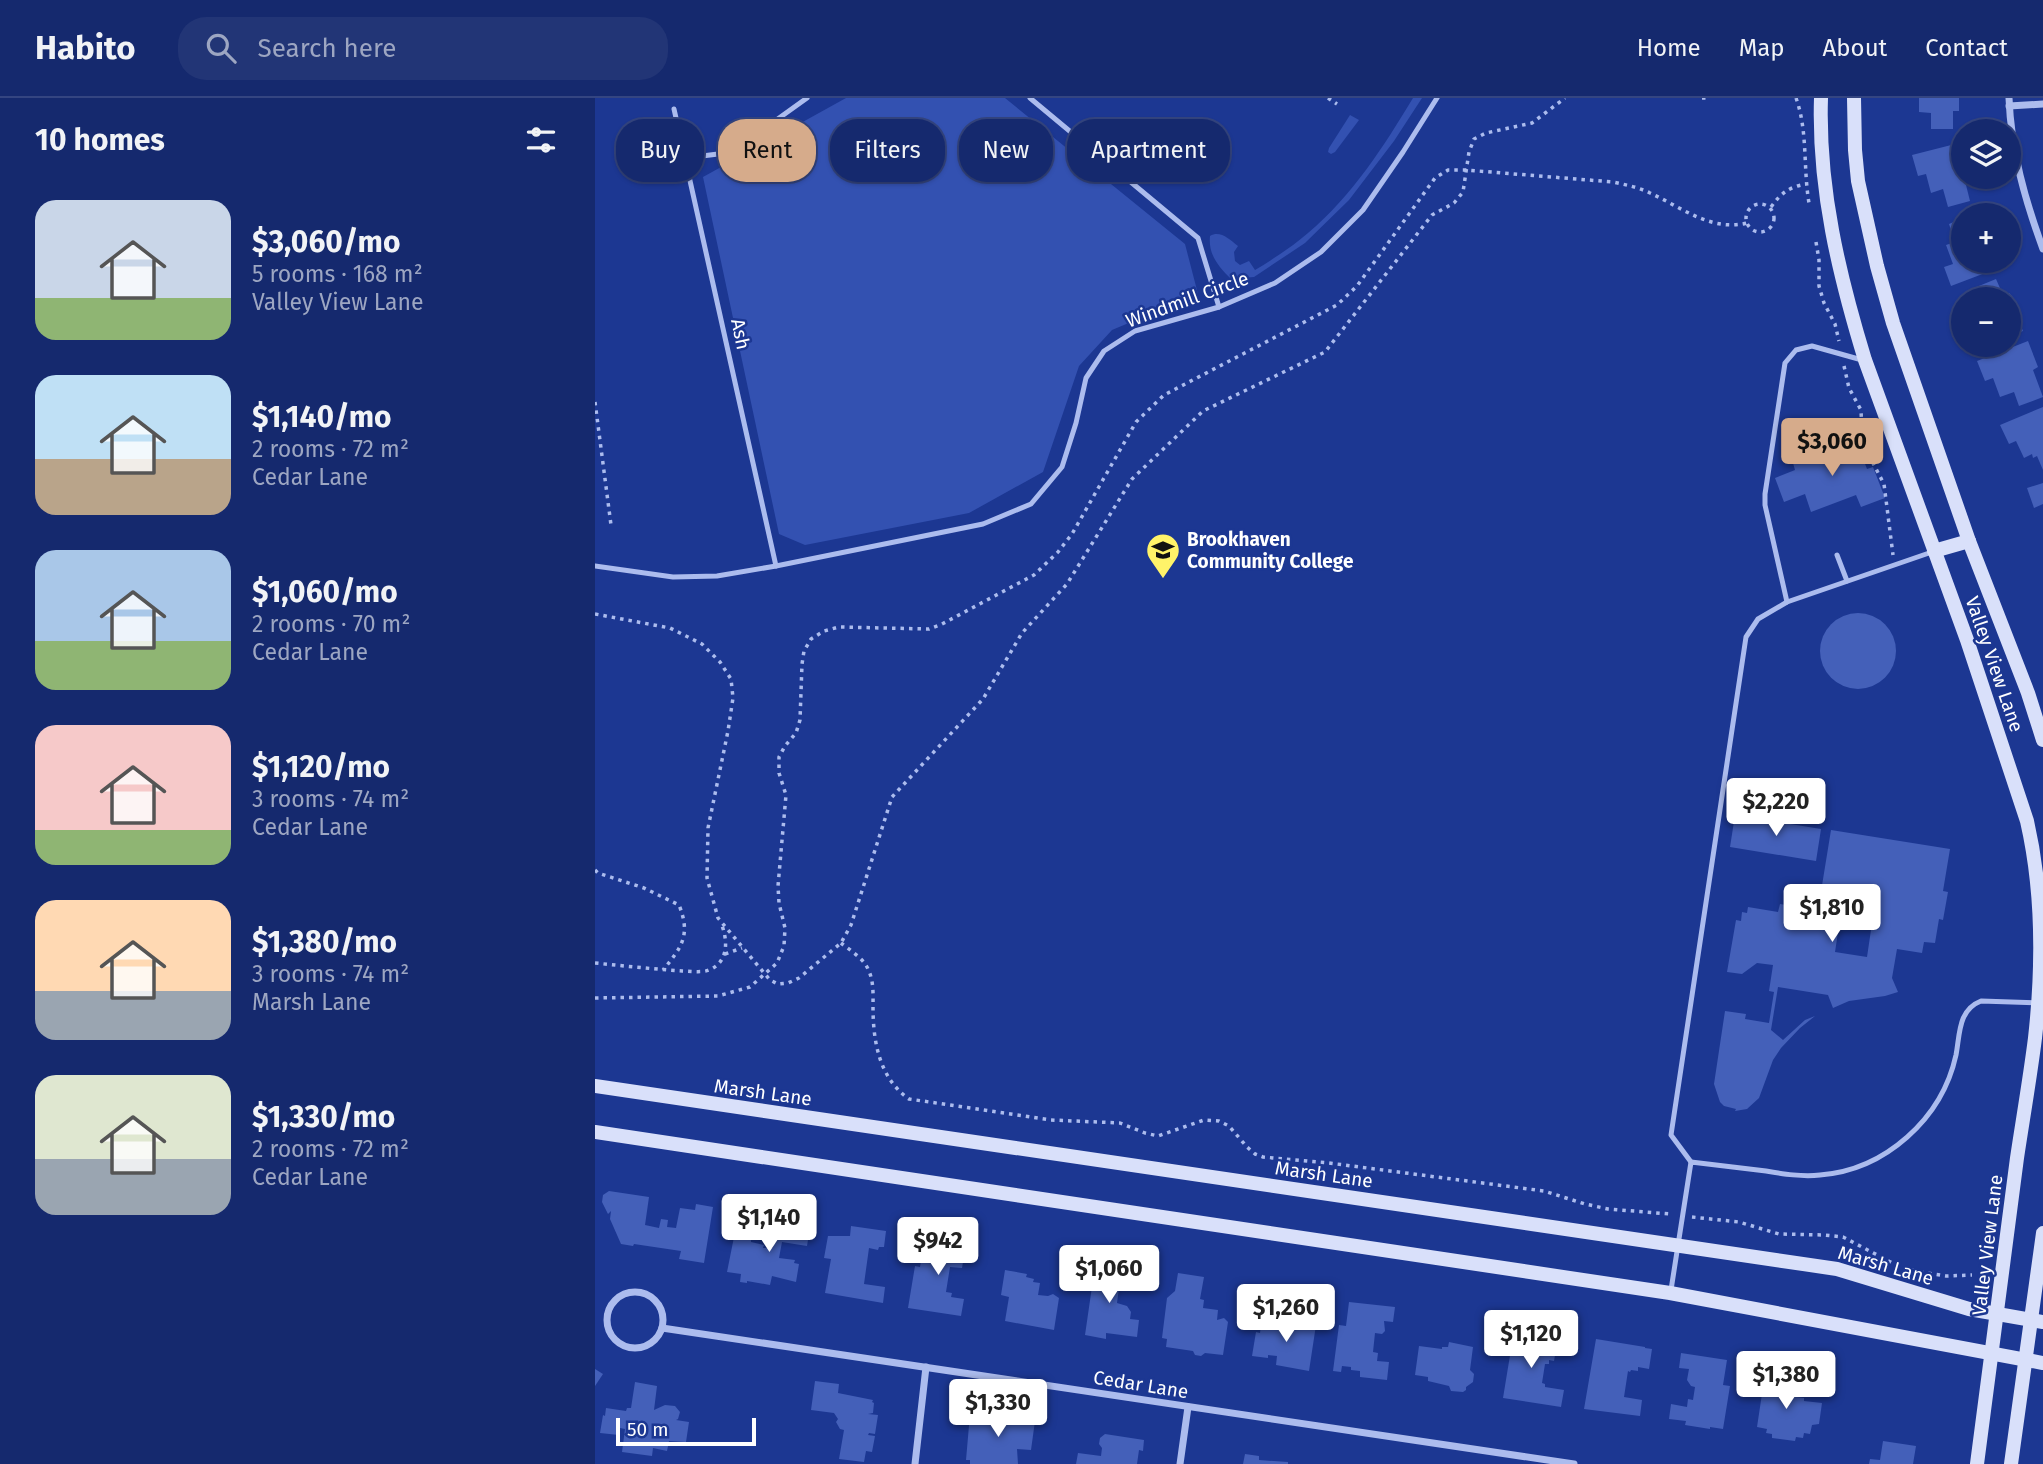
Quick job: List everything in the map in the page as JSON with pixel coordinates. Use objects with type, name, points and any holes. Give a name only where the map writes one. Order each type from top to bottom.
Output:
[{"type":"main road","name":"Valley View Lane","points":[[1821,98],[1821,152],[1827,206],[1849,306],[1865,360],[1968,639],[2027,821],[2038,844],[2041,948],[2039,1035],[2017,1157],[1976,1464]]},
{"type":"main road","name":"Valley View Lane","points":[[1854,98],[1855,150],[1859,181],[1877,266],[1893,323],[1969,541],[2028,693],[2043,740]]},
{"type":"main road","points":[[1934,551],[1969,541]]},
{"type":"main road","name":"Marsh Lane","points":[[595,1086],[1837,1269],[1969,1309],[2037,1321]]},
{"type":"main road","points":[[595,1132],[1670,1293],[2043,1363]]},
{"type":"main road","points":[[2011,1464],[2025,1361],[2037,1321],[2043,1233]]},
{"type":"street","points":[[2043,104],[2009,102],[2015,158],[2028,209],[2043,248]]},
{"type":"street","points":[[641,1292],[656,1302],[663,1318],[662,1328],[651,1344],[643,1348],[624,1347],[615,1342],[609,1334],[607,1315],[615,1299],[623,1294],[641,1292]]},
{"type":"street","name":"Cedar Lane","points":[[662,1328],[1574,1464]]},
{"type":"street","points":[[915,1464],[926,1367]]},
{"type":"street","points":[[1180,1464],[1188,1407]]},
{"type":"lane","points":[[704,156],[740,146],[807,98]]},
{"type":"lane","points":[[1030,98],[1198,238],[1219,307]]},
{"type":"lane","name":"Windmill Circle","points":[[595,566],[673,577],[717,576],[983,524],[1031,504],[1062,467],[1086,378],[1104,351],[1135,331],[1219,307],[1275,283],[1321,252],[1363,210],[1437,98]]},
{"type":"lane","name":"Ash","points":[[674,109],[676,119]]},
{"type":"lane","name":"Ash","points":[[691,182],[776,566]]},
{"type":"lane","points":[[1787,602],[1765,505],[1785,363],[1796,350],[1812,346],[1865,360]]},
{"type":"lane","points":[[1670,1293],[1691,1162],[1671,1135],[1746,637],[1758,619],[1787,602],[1934,551]]},
{"type":"lane","points":[[1837,555],[1847,581]]},
{"type":"lane","points":[[1691,1162],[1793,1175],[1820,1175],[1847,1171],[1882,1156],[1914,1133],[1933,1110],[1948,1082],[1962,1018],[1973,1004],[1981,1001],[2038,1003]]},
{"type":"path","points":[[1328,98],[1337,104]]},
{"type":"path","points":[[718,918],[765,975],[778,984],[799,978],[841,943],[851,925],[892,797],[983,699],[1022,633],[1067,584],[1132,479],[1203,411],[1325,352],[1432,215],[1454,203],[1463,192],[1469,152],[1474,139],[1486,133],[1532,123],[1565,98]]},
{"type":"path","points":[[1702,98],[1710,98]]},
{"type":"path","points":[[595,998],[718,996],[735,993],[750,987],[777,963],[784,946],[785,928],[778,886],[786,795],[779,773],[779,757],[796,733],[800,720],[802,664],[804,651],[811,639],[824,631],[839,627],[929,629],[1034,575],[1072,534],[1136,422],[1149,408],[1164,395],[1337,304],[1357,285],[1435,178],[1448,170],[1466,170],[1613,182],[1648,192],[1709,222],[1724,225],[1747,223]]},
{"type":"path","points":[[1771,207],[1780,195],[1792,187],[1806,184]]},
{"type":"path","points":[[1761,204],[1771,207],[1774,217],[1771,226],[1763,232],[1754,230],[1747,223],[1747,213],[1753,206],[1761,204]]},
{"type":"path","points":[[595,402],[611,525]]},
{"type":"path","points":[[595,614],[670,628],[702,644],[720,662],[731,679],[733,698],[728,731],[708,828],[707,878],[724,931],[725,954]]},
{"type":"path","points":[[595,870],[644,888],[679,905],[685,921],[683,938],[679,952],[663,970]]},
{"type":"path","points":[[841,943],[868,967],[873,983],[876,1043],[881,1062],[897,1091],[909,1099],[1051,1120],[1120,1124],[1157,1136],[1204,1120],[1220,1121],[1229,1126],[1255,1154],[1263,1157],[1544,1191],[1608,1209],[1739,1222],[1779,1234],[1824,1234],[1843,1237],[1900,1267],[1946,1276],[1972,1275]]},
{"type":"path","points":[[595,963],[707,972],[717,965],[725,954],[742,948]]},
{"type":"shaded area","points":[[846,98],[1005,98],[1031,119],[959,119],[959,182],[1053,182],[1053,137],[1067,148],[1067,182],[1109,182],[1185,244],[1198,294],[1112,330],[1079,366],[1043,472],[969,513],[805,545],[779,534],[704,176],[718,169],[718,182],[816,182],[816,119],[808,119]]},
{"type":"shaded area","points":[[1413,98],[1422,98],[1394,141],[1349,200],[1305,243],[1254,277],[1231,279],[1213,255],[1210,236],[1221,235],[1238,246],[1234,252],[1235,261],[1240,265],[1249,261],[1255,270],[1282,253],[1324,219],[1353,187]]},
{"type":"shaded area","points":[[1350,115],[1359,120],[1331,154],[1328,152],[1329,148]]},
{"type":"building","points":[[1919,98],[1959,98],[1959,111],[1953,111],[1951,129],[1931,129],[1931,113],[1919,112]]},
{"type":"building","points":[[1951,145],[1951,189],[1967,189],[1970,201],[1951,203],[1948,207],[1943,189],[1931,193],[1926,174],[1918,176],[1912,155]]},
{"type":"building","points":[[1951,243],[1951,259],[1946,245]]},
{"type":"building","points":[[1951,265],[1951,273],[1985,273],[1951,286],[1944,267]]},
{"type":"building","points":[[1996,279],[2000,287],[1976,287]]},
{"type":"building","points":[[2028,341],[2038,367],[2033,370],[2043,397],[2019,406],[2014,392],[2000,397],[1993,378],[1985,381],[1977,361],[1987,357],[2021,357],[2021,344]]},
{"type":"building","points":[[2043,407],[2043,470],[2037,456],[2033,458],[2032,454],[2024,458],[2016,441],[2009,444],[2000,425]]},
{"type":"building","points":[[1854,435],[1867,469],[1873,467],[1885,498],[1861,507],[1856,495],[1811,512],[1805,494],[1784,502],[1775,478],[1795,470],[1793,463],[1839,445],[1838,442]]},
{"type":"building","points":[[2043,483],[2043,504],[2034,508],[2027,488]]},
{"type":"building","points":[[1866,613],[1879,619],[1890,630],[1896,643],[1894,666],[1879,683],[1866,689],[1850,689],[1837,683],[1822,666],[1820,643],[1826,630],[1843,615]]},
{"type":"building","points":[[1735,815],[1821,829],[1816,861],[1730,847]]},
{"type":"building","points":[[1831,830],[1950,849],[1943,891],[1948,892],[1935,943],[1924,942],[1922,953],[1897,949],[1892,978],[1898,992],[1849,1001],[1833,1008],[1828,995],[1778,987],[1771,1030],[1783,1040],[1805,1020],[1815,1016],[1781,1048],[1773,1060],[1759,1098],[1747,1109],[1735,1111],[1736,1109],[1720,1102],[1714,1084],[1725,1011],[1746,1014],[1745,1019],[1769,1023],[1774,992],[1769,991],[1773,965],[1757,963],[1742,974],[1727,972],[1736,920],[1741,921],[1742,912],[1747,913],[1748,907],[1778,912],[1780,904],[1818,910]],"holes":[[[1839,926],[1871,930],[1867,957],[1835,952]]]},
{"type":"building","points":[[609,1191],[649,1197],[645,1225],[659,1228],[661,1219],[668,1220],[667,1227],[676,1228],[680,1208],[695,1210],[696,1204],[713,1207],[704,1263],[679,1259],[681,1251],[621,1244],[610,1219],[611,1211],[608,1214],[602,1202],[603,1195]]},
{"type":"building","points":[[778,1216],[811,1221],[807,1246],[782,1242],[779,1258],[795,1260],[794,1263],[799,1264],[796,1282],[772,1276],[770,1285],[740,1282],[741,1274],[727,1272],[734,1237],[751,1240],[764,1245],[763,1248],[773,1248]]},
{"type":"building","points":[[851,1226],[886,1231],[884,1247],[879,1247],[878,1250],[869,1248],[864,1284],[885,1287],[883,1303],[825,1293],[831,1259],[824,1258],[828,1236],[850,1236]]},
{"type":"building","points":[[925,1237],[972,1245],[969,1263],[963,1262],[962,1268],[950,1267],[946,1292],[952,1293],[951,1297],[964,1299],[961,1316],[908,1308],[915,1266],[920,1267]]},
{"type":"building","points":[[1109,1264],[1112,1269],[1128,1271],[1130,1286],[1119,1288],[1117,1303],[1127,1306],[1131,1312],[1130,1319],[1139,1320],[1137,1337],[1106,1333],[1106,1339],[1085,1335],[1095,1266],[1105,1268]]},
{"type":"building","points":[[1005,1270],[1027,1274],[1026,1277],[1034,1279],[1033,1282],[1040,1283],[1038,1295],[1053,1294],[1059,1298],[1054,1330],[1005,1321],[1009,1297],[1001,1295]]},
{"type":"building","points":[[1178,1273],[1204,1277],[1200,1299],[1204,1300],[1203,1308],[1218,1310],[1217,1320],[1224,1318],[1228,1322],[1223,1355],[1205,1353],[1201,1356],[1195,1355],[1193,1351],[1166,1347],[1167,1339],[1162,1338],[1167,1298],[1175,1291]]},
{"type":"building","points":[[1349,1302],[1395,1307],[1393,1322],[1384,1321],[1385,1331],[1382,1334],[1375,1333],[1373,1352],[1378,1353],[1377,1361],[1389,1362],[1387,1380],[1360,1377],[1360,1371],[1351,1370],[1351,1367],[1342,1366],[1341,1372],[1333,1371],[1339,1325],[1346,1326]]},
{"type":"building","points":[[1262,1318],[1302,1327],[1303,1323],[1316,1325],[1309,1371],[1276,1365],[1277,1356],[1252,1356],[1256,1332],[1260,1333]]},
{"type":"building","points":[[1514,1331],[1554,1339],[1557,1344],[1554,1361],[1549,1360],[1549,1364],[1545,1364],[1542,1383],[1545,1387],[1564,1390],[1561,1407],[1503,1398]]},
{"type":"building","points":[[1596,1339],[1652,1349],[1649,1369],[1638,1367],[1638,1371],[1628,1371],[1624,1397],[1642,1400],[1640,1416],[1584,1409]]},
{"type":"building","points":[[1449,1342],[1473,1347],[1470,1370],[1474,1374],[1473,1382],[1463,1392],[1451,1391],[1449,1386],[1415,1375],[1419,1346],[1442,1349],[1448,1347]]},
{"type":"building","points":[[1681,1353],[1727,1360],[1723,1385],[1730,1386],[1723,1429],[1685,1425],[1686,1421],[1669,1419],[1671,1404],[1687,1407],[1688,1399],[1693,1400],[1695,1387],[1687,1380],[1689,1369],[1679,1368]]},
{"type":"building","points":[[595,1369],[603,1374],[595,1386]]},
{"type":"building","points":[[1765,1374],[1786,1377],[1783,1392],[1796,1394],[1795,1397],[1804,1398],[1804,1401],[1822,1403],[1819,1424],[1812,1425],[1810,1434],[1804,1433],[1803,1438],[1796,1437],[1795,1441],[1772,1438],[1772,1434],[1766,1433],[1767,1429],[1757,1427]]},
{"type":"building","points":[[815,1381],[839,1384],[838,1393],[873,1400],[873,1413],[868,1414],[878,1415],[875,1434],[868,1435],[875,1436],[872,1452],[866,1451],[864,1462],[839,1459],[844,1430],[840,1429],[834,1413],[811,1410]]},
{"type":"building","points":[[635,1382],[657,1386],[654,1410],[665,1405],[675,1406],[680,1412],[676,1420],[689,1422],[686,1442],[669,1441],[667,1451],[653,1448],[652,1456],[622,1452],[625,1429],[620,1428],[619,1435],[600,1433],[606,1408],[626,1411],[631,1408]]},
{"type":"building","points":[[970,1414],[1010,1417],[1009,1424],[1012,1424],[1013,1418],[1035,1421],[1031,1450],[1017,1449],[1018,1464],[970,1464],[970,1460],[966,1460]]},
{"type":"building","points":[[1105,1434],[1144,1440],[1143,1451],[1139,1450],[1137,1464],[1076,1464],[1078,1453],[1101,1456],[1100,1438]]},
{"type":"building","points":[[1883,1441],[1916,1446],[1913,1464],[1869,1464],[1870,1459],[1880,1460]]},
{"type":"building","points":[[1245,1454],[1259,1456],[1259,1460],[1288,1464],[1243,1464]]},
{"type":"place","name":"Brookhaven Community College","points":[[1163,580]]}]
